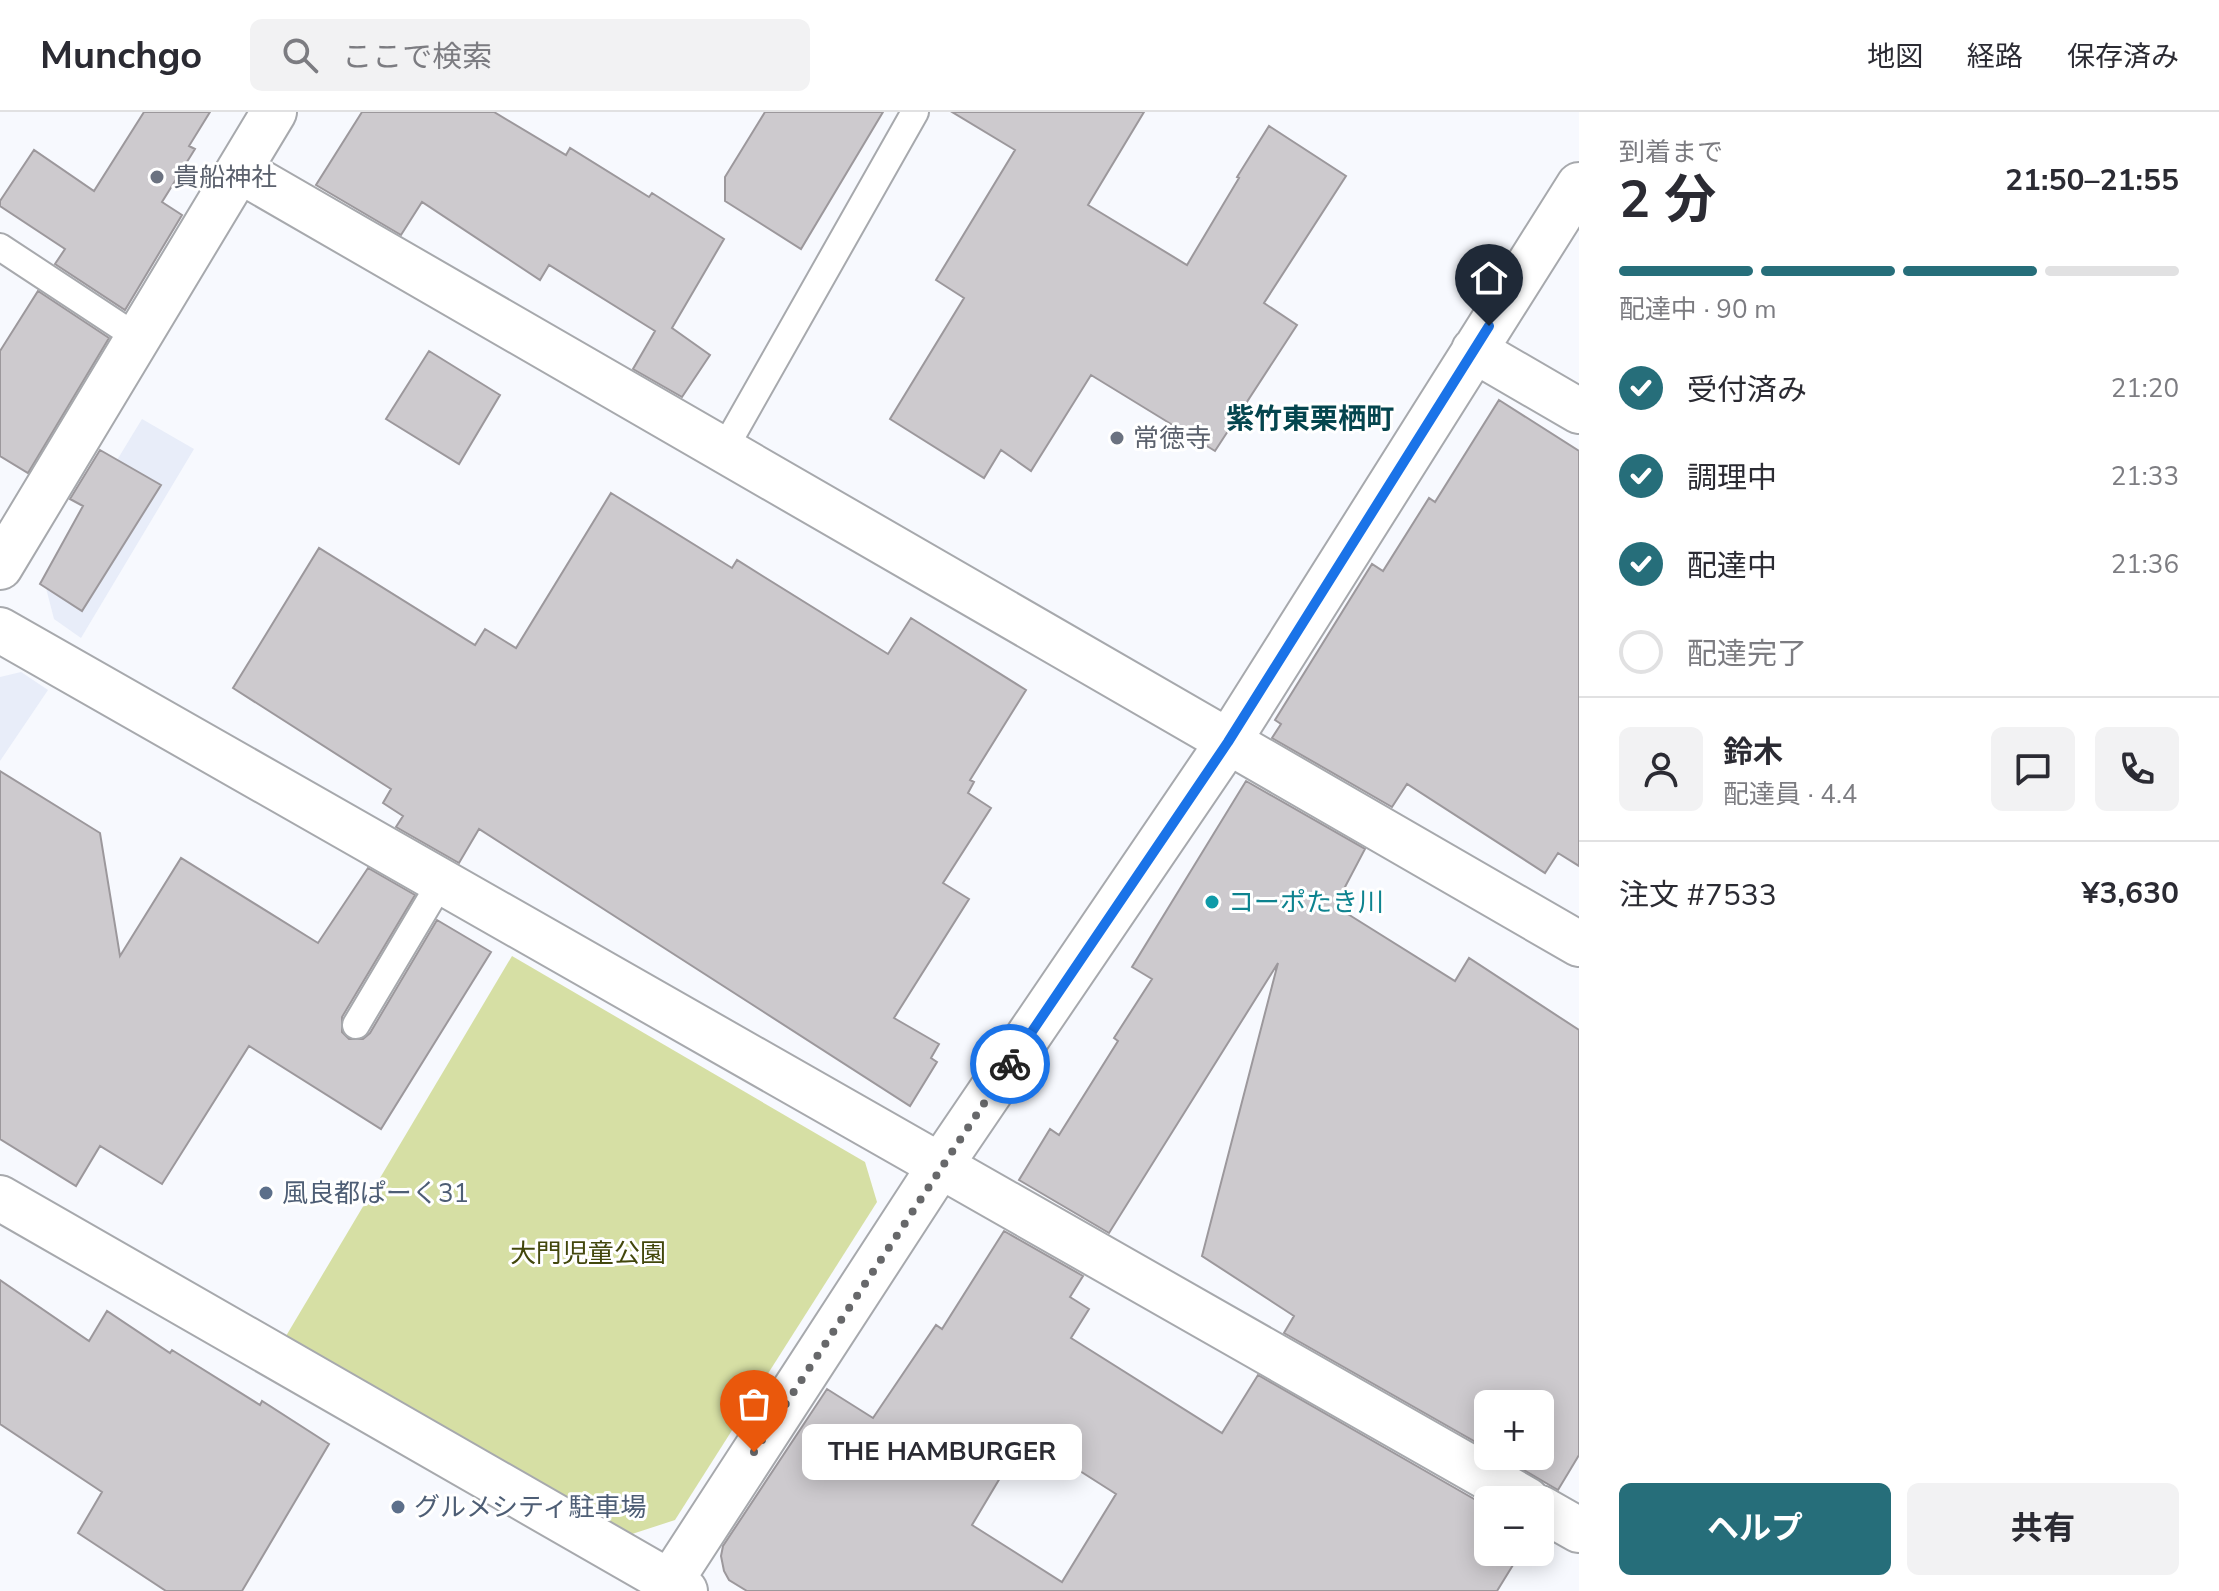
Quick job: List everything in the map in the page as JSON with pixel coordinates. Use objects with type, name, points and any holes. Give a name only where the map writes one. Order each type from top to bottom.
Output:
[{"type":"street","points":[[0,567],[274,112]]},
{"type":"street","points":[[239,170],[1579,944]]},
{"type":"street","points":[[0,1198],[560,1534],[673,1588],[940,1166],[1228,742],[1579,185]]},
{"type":"street","points":[[1474,350],[1579,411]]},
{"type":"street","points":[[0,630],[1502,1486]]},
{"type":"street","points":[[1554,1516],[1579,1530]]},
{"type":"lane","points":[[723,451],[915,112]]},
{"type":"lane","points":[[0,247],[138,338]]},
{"type":"lane","points":[[356,1025],[441,882]]},
{"type":"shaded area","points":[[142,419],[194,449],[81,638],[54,619],[46,588],[63,549]]},
{"type":"shaded area","points":[[21,672],[48,690],[0,761],[0,677]]},
{"type":"green space","name":"大門児童公園","points":[[512,956],[865,1162],[877,1202],[675,1520],[629,1535],[286,1336]]},
{"type":"building","points":[[144,112],[210,112],[189,146],[195,149],[162,202],[182,215],[125,310],[55,264],[65,249],[0,206],[0,201],[34,150],[94,191]]},
{"type":"building","points":[[362,112],[494,112],[566,155],[570,148],[649,197],[652,193],[724,239],[672,328],[710,355],[682,397],[633,369],[655,331],[549,265],[540,280],[422,202],[401,235],[316,185]]},
{"type":"building","points":[[765,112],[883,112],[801,249],[725,201],[725,177]]},
{"type":"building","points":[[952,112],[1144,112],[1088,205],[1187,265],[1269,126],[1346,176],[1264,303],[1297,325],[1215,451],[1091,375],[1031,471],[1001,450],[984,478],[890,419],[964,298],[936,280],[1015,150]]},
{"type":"building","points":[[38,291],[109,338],[28,473],[0,456],[0,351]]},
{"type":"building","points":[[429,351],[500,395],[459,464],[386,419]]},
{"type":"building","points":[[1499,400],[1579,451],[1579,866],[1558,853],[1545,873],[1407,784],[1392,807],[1272,738],[1281,724],[1275,720],[1372,564],[1383,571],[1429,498],[1435,502]]},
{"type":"building","points":[[100,450],[161,485],[82,611],[40,584],[83,506],[70,499]]},
{"type":"building","points":[[611,493],[732,568],[737,560],[888,654],[911,618],[1026,690],[970,780],[974,782],[968,793],[991,808],[943,883],[969,899],[894,1018],[939,1044],[931,1058],[937,1062],[910,1106],[479,829],[459,863],[396,827],[403,816],[383,803],[391,789],[233,688],[319,548],[475,645],[485,629],[516,648]]},
{"type":"building","points":[[0,771],[100,833],[120,956],[181,858],[318,943],[368,868],[415,895],[342,1017],[342,1032],[349,1039],[363,1039],[370,1033],[437,920],[491,952],[381,1129],[249,1046],[162,1184],[100,1146],[76,1186],[0,1139]]},
{"type":"building","points":[[1246,781],[1365,849],[1335,906],[1455,981],[1469,958],[1579,1030],[1579,1455],[1558,1490],[1524,1470],[1554,1470],[1554,1390],[1474,1390],[1474,1441],[1284,1333],[1294,1316],[1202,1256],[1278,963],[1109,1233],[1019,1180],[1050,1129],[1059,1135],[1118,1041],[1114,1038],[1152,979],[1132,967]]},
{"type":"building","points":[[1004,1231],[1083,1276],[1070,1297],[1089,1309],[1071,1338],[1222,1433],[1258,1375],[1474,1499],[1474,1566],[1512,1566],[1497,1591],[747,1591],[729,1580],[721,1556],[723,1546],[827,1389],[873,1418],[936,1325],[942,1329]],"holes":[[[1025,1436],[1116,1494],[1062,1582],[972,1525]]]},
{"type":"building","points":[[0,1280],[89,1341],[107,1311],[170,1353],[172,1350],[260,1405],[262,1401],[329,1444],[242,1591],[166,1591],[78,1533],[102,1492],[0,1424]]},
{"type":"way so far","points":[[754,1452],[1010,1064]]},
{"type":"place","name":"貴船神社","points":[[157,177]]},
{"type":"place","name":"常徳寺","points":[[1117,438]]},
{"type":"place","name":"コーポたき川","points":[[1212,902]]},
{"type":"place","name":"風良都ぱーく31","points":[[266,1193]]},
{"type":"place","name":"THE HAMBURGER","points":[[754,1452]]},
{"type":"place","name":"グルメシティ駐車場","points":[[398,1507]]},
{"type":"district","name":"紫竹東栗栖町","points":[[1310,419]]},
{"type":"route","points":[[1010,1064],[1228,742],[1489,326]]}]
